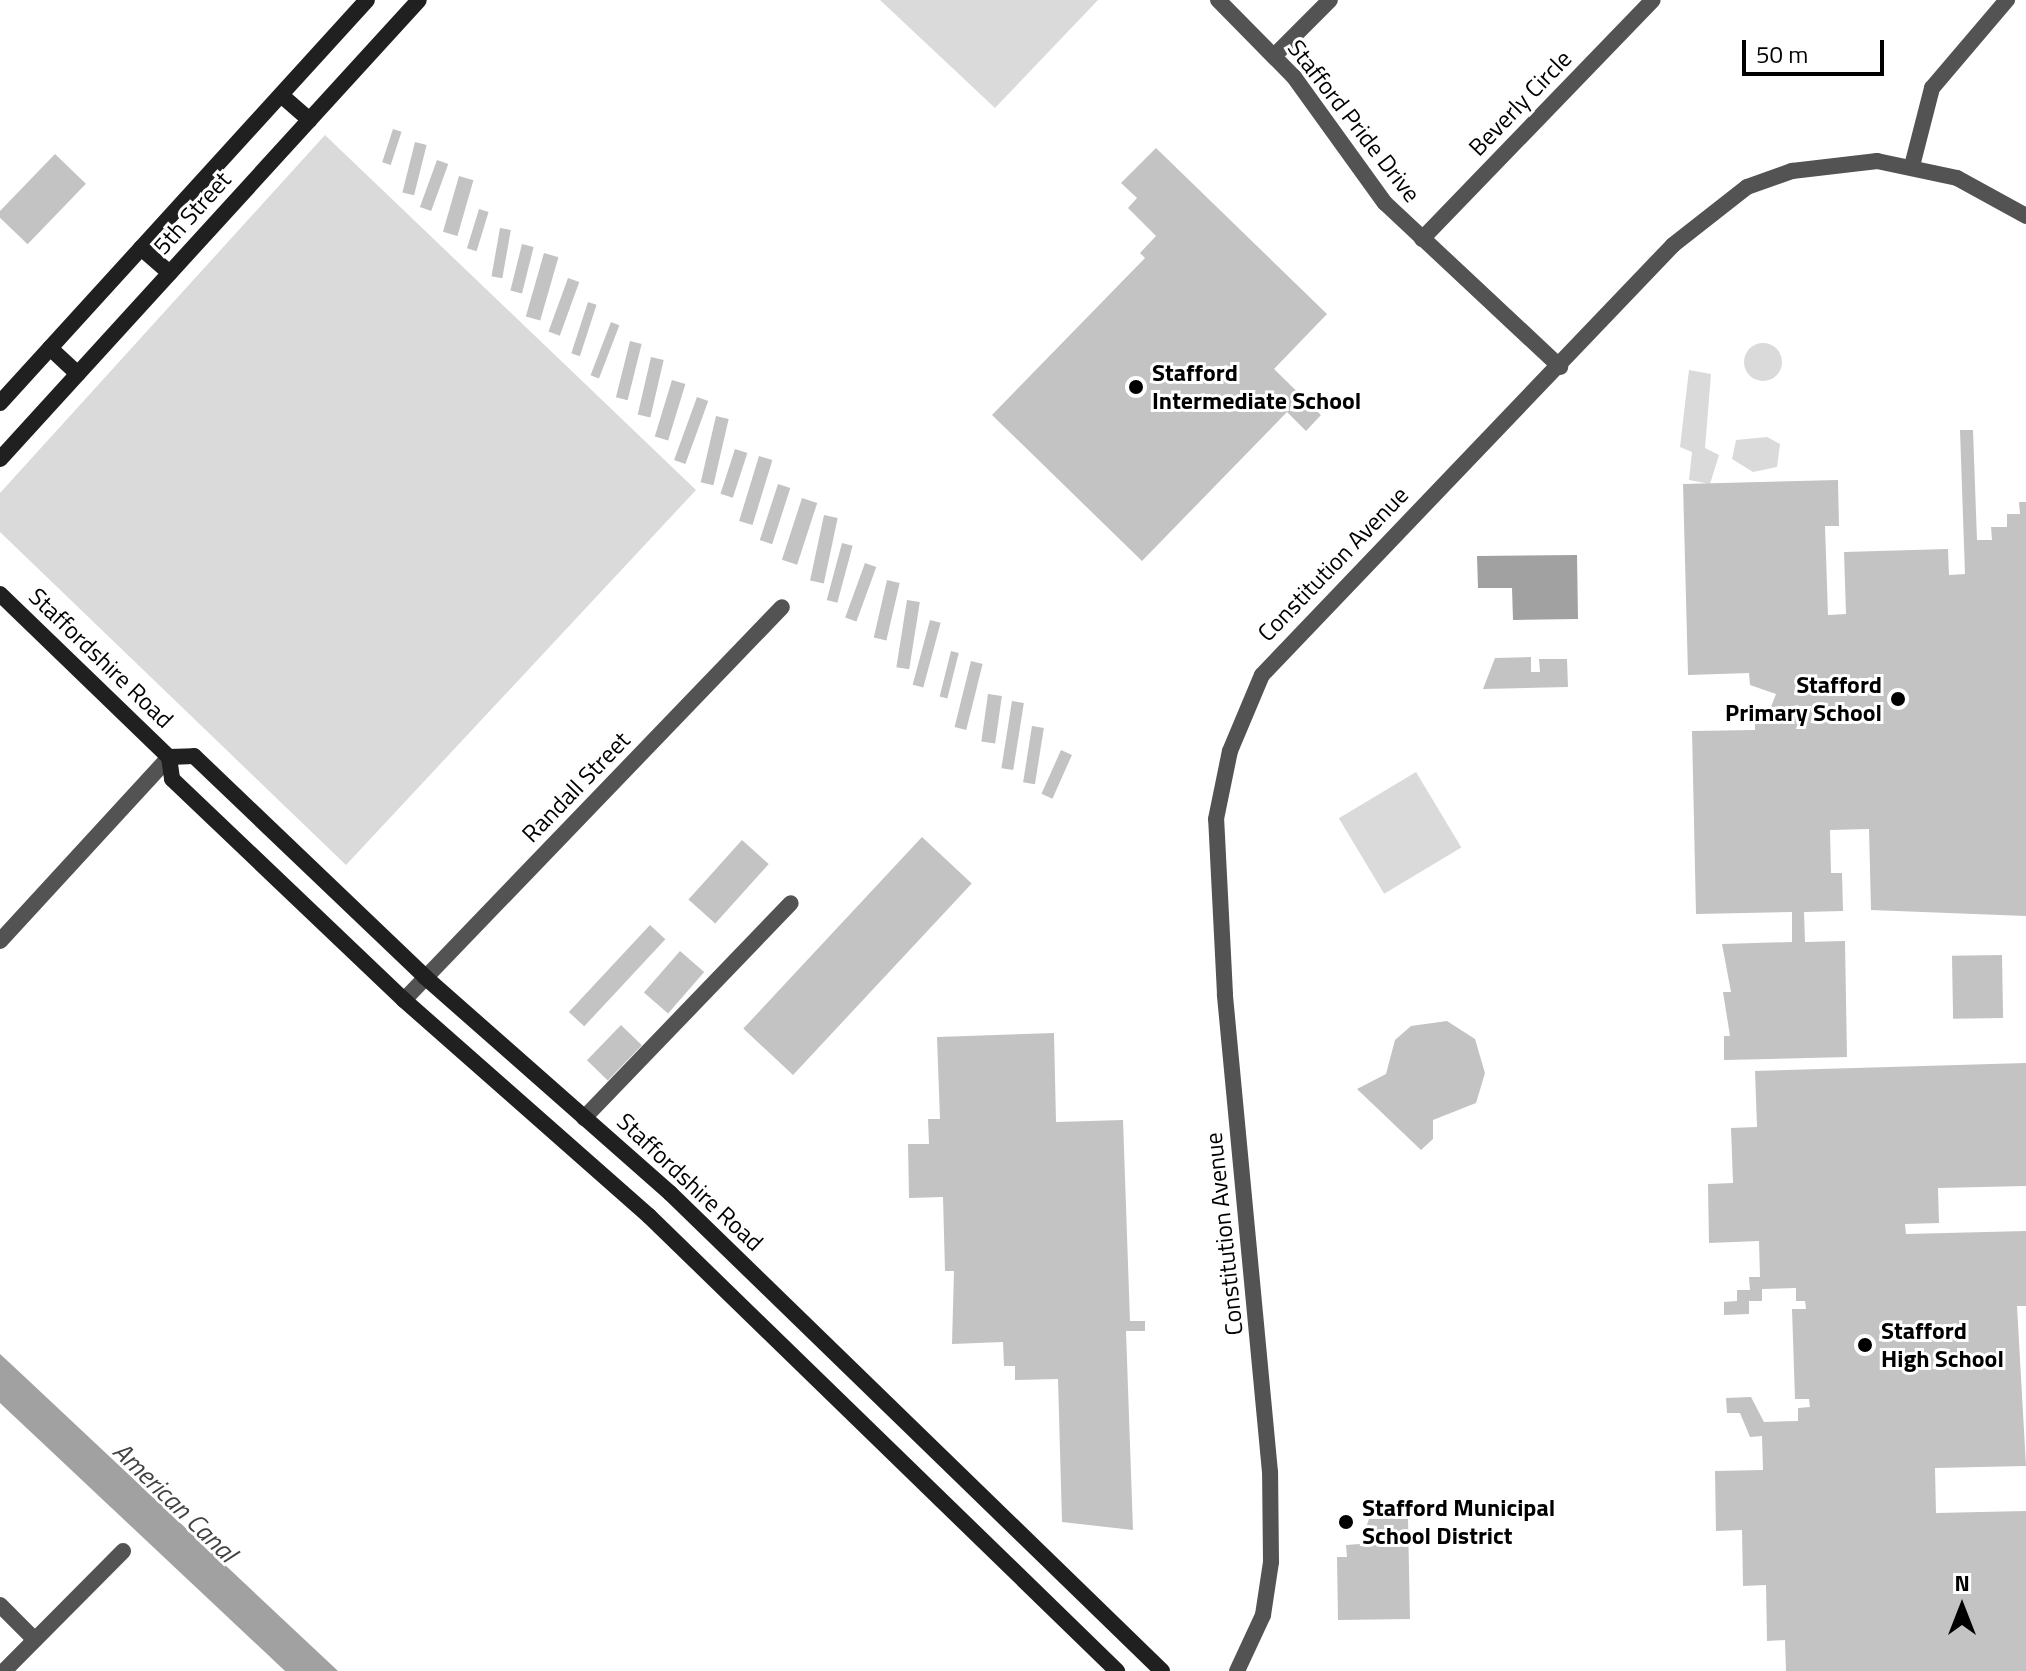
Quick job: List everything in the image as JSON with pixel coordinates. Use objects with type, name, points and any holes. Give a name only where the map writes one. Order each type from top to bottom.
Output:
[{"type":"main road","name":"5th Street","points":[[0,403],[367,0]]},
{"type":"main road","name":"5th Street","points":[[0,459],[419,0]]},
{"type":"main road","points":[[281,95],[310,120]]},
{"type":"main road","points":[[141,248],[170,273]]},
{"type":"main road","points":[[50,348],[78,374]]},
{"type":"main road","name":"Staffordshire Road","points":[[0,594],[169,757],[172,779],[404,1000],[649,1216],[1117,1671]]},
{"type":"main road","name":"Staffordshire Road","points":[[169,757],[194,756],[425,977],[584,1118],[1162,1671]]},
{"type":"street","name":"Stafford Pride Drive","points":[[1218,0],[1274,56],[1385,203],[1560,367]]},
{"type":"street","points":[[1274,56],[1330,0]]},
{"type":"street","name":"Beverly Circle","points":[[1422,239],[1653,0]]},
{"type":"street","points":[[1912,166],[1932,88],[2007,0]]},
{"type":"street","name":"Constitution Avenue","points":[[1237,1671],[1263,1615],[1271,1562],[1270,1472],[1225,994],[1221,781],[1241,718],[1268,668],[1560,367],[1673,245],[1747,187],[1834,164],[1912,166],[1993,192],[2026,216]]},
{"type":"street","name":"Randall Street","points":[[404,1000],[782,607]]},
{"type":"street","points":[[0,941],[169,757]]},
{"type":"street","points":[[584,1118],[791,903]]},
{"type":"street","points":[[4,1671],[123,1551]]},
{"type":"street","points":[[0,1605],[35,1640]]},
{"type":"shaded area","points":[[880,0],[1098,0],[995,108]]},
{"type":"shaded area","points":[[325,135],[696,490],[346,865],[0,532],[0,493]]},
{"type":"shaded area","points":[[1763,343],[1776,349],[1782,362],[1776,375],[1763,381],[1750,375],[1744,362],[1750,349]]},
{"type":"shaded area","points":[[1689,370],[1711,374],[1705,448],[1719,455],[1710,484],[1689,480],[1692,452],[1680,447]]},
{"type":"shaded area","points":[[1767,437],[1780,444],[1777,467],[1753,472],[1732,459],[1736,440]]},
{"type":"shaded area","points":[[1577,555],[1578,619],[1513,620],[1512,588],[1478,588],[1477,556]]},
{"type":"shaded area","points":[[1416,772],[1461,847],[1384,894],[1339,818]]},
{"type":"shaded area","name":"American Canal","points":[[0,1354],[338,1671],[285,1671],[0,1403]]},
{"type":"building","points":[[393,129],[402,132],[391,165],[382,162]]},
{"type":"building","points":[[415,142],[427,145],[414,195],[402,192]]},
{"type":"building","points":[[1156,148],[1327,314],[1274,369],[1321,415],[1306,431],[1287,412],[1142,561],[992,415],[1145,258],[1140,253],[1156,236],[1128,208],[1137,198],[1121,183]]},
{"type":"building","points":[[55,154],[86,184],[28,244],[0,218],[0,211]]},
{"type":"building","points":[[437,160],[448,164],[431,211],[420,207]]},
{"type":"building","points":[[459,176],[473,180],[457,236],[443,232]]},
{"type":"building","points":[[479,209],[489,212],[477,251],[467,248]]},
{"type":"building","points":[[500,228],[511,230],[502,278],[491,276]]},
{"type":"building","points":[[522,244],[534,247],[522,293],[510,291]]},
{"type":"building","points":[[544,253],[558,257],[540,321],[526,316]]},
{"type":"building","points":[[568,278],[579,282],[560,336],[549,332]]},
{"type":"building","points":[[588,302],[597,305],[580,356],[571,353]]},
{"type":"building","points":[[611,322],[619,325],[599,378],[591,375]]},
{"type":"building","points":[[630,341],[642,344],[628,400],[616,397]]},
{"type":"building","points":[[651,357],[664,360],[650,417],[638,414]]},
{"type":"building","points":[[672,380],[685,384],[668,441],[655,436]]},
{"type":"building","points":[[697,397],[708,401],[685,464],[674,460]]},
{"type":"building","points":[[716,416],[729,419],[713,485],[701,482]]},
{"type":"building","points":[[1960,430],[1973,430],[1977,540],[1992,540],[1991,527],[2007,527],[2007,514],[2020,514],[2019,502],[2026,502],[2026,916],[1871,910],[1869,829],[1830,830],[1831,873],[1842,873],[1843,911],[1804,912],[1805,942],[1845,941],[1847,1057],[1724,1060],[1724,1036],[1730,1036],[1723,992],[1731,992],[1722,944],[1792,942],[1792,912],[1696,914],[1692,731],[1755,730],[1755,717],[1767,717],[1776,694],[1750,685],[1749,673],[1688,675],[1683,484],[1838,480],[1839,526],[1825,526],[1828,615],[1846,614],[1844,552],[1948,549],[1949,575],[1965,574]]},
{"type":"building","points":[[735,449],[747,453],[733,498],[720,494]]},
{"type":"building","points":[[759,456],[772,460],[753,525],[739,521]]},
{"type":"building","points":[[778,484],[790,488],[772,544],[760,540]]},
{"type":"building","points":[[802,498],[817,503],[797,565],[782,560]]},
{"type":"building","points":[[824,515],[838,518],[824,583],[810,581]]},
{"type":"building","points":[[842,543],[853,546],[837,603],[827,600]]},
{"type":"building","points":[[865,563],[876,567],[856,622],[845,618]]},
{"type":"building","points":[[887,580],[900,583],[886,640],[874,637]]},
{"type":"building","points":[[907,600],[920,602],[909,669],[896,667]]},
{"type":"building","points":[[930,620],[941,623],[923,688],[913,685]]},
{"type":"building","points":[[951,651],[959,653],[947,699],[940,697]]},
{"type":"building","points":[[1531,657],[1531,672],[1540,672],[1539,659],[1567,659],[1568,687],[1483,689],[1495,658]]},
{"type":"building","points":[[971,661],[983,664],[966,730],[955,727]]},
{"type":"building","points":[[988,694],[1002,696],[995,743],[981,742]]},
{"type":"building","points":[[1012,701],[1024,703],[1013,770],[1001,768]]},
{"type":"building","points":[[1032,726],[1044,728],[1035,784],[1023,782]]},
{"type":"building","points":[[1061,750],[1072,755],[1052,799],[1041,794]]},
{"type":"building","points":[[922,837],[972,883],[793,1075],[743,1029]]},
{"type":"building","points":[[742,840],[769,864],[715,924],[688,899]]},
{"type":"building","points":[[650,925],[665,939],[584,1026],[569,1012]]},
{"type":"building","points":[[680,951],[704,972],[668,1014],[644,993]]},
{"type":"building","points":[[2002,955],[2003,1018],[1953,1019],[1952,956]]},
{"type":"building","points":[[1447,1021],[1475,1039],[1485,1073],[1476,1103],[1433,1120],[1433,1139],[1421,1150],[1357,1089],[1386,1074],[1395,1040],[1411,1026]]},
{"type":"building","points":[[621,1025],[642,1045],[608,1080],[587,1060]]},
{"type":"building","points":[[1054,1033],[1056,1122],[1123,1120],[1130,1321],[1145,1321],[1145,1331],[1126,1331],[1133,1530],[1062,1522],[1058,1379],[1015,1380],[1015,1366],[1004,1366],[1003,1342],[952,1344],[954,1271],[945,1271],[943,1197],[909,1198],[908,1144],[929,1144],[928,1119],[940,1119],[937,1037]]},
{"type":"building","points":[[2026,1063],[2026,1186],[1938,1188],[1939,1223],[1905,1224],[1906,1234],[2026,1231],[2026,1306],[2017,1306],[2026,1466],[1935,1468],[1936,1513],[2026,1511],[2026,1671],[1786,1671],[1785,1640],[1767,1641],[1766,1585],[1743,1586],[1742,1530],[1716,1531],[1715,1471],[1763,1470],[1762,1436],[1750,1437],[1740,1413],[1727,1413],[1726,1398],[1751,1397],[1764,1422],[1798,1421],[1798,1408],[1810,1407],[1809,1399],[1795,1399],[1792,1309],[1806,1309],[1805,1301],[1796,1301],[1796,1288],[1762,1289],[1762,1301],[1749,1301],[1749,1314],[1724,1315],[1724,1302],[1737,1301],[1737,1290],[1750,1290],[1749,1277],[1760,1277],[1759,1241],[1709,1243],[1708,1184],[1733,1183],[1731,1128],[1757,1127],[1755,1071]]},
{"type":"building","points":[[1408,1518],[1410,1619],[1338,1620],[1337,1557],[1347,1557],[1346,1545],[1360,1544],[1369,1519]]},
{"type":"place","name":"Stafford Intermediate School","points":[[1136,387]]},
{"type":"place","name":"Stafford Primary School","points":[[1898,699]]},
{"type":"place","name":"Stafford High School","points":[[1865,1345]]},
{"type":"place","name":"Stafford Municipal School District","points":[[1346,1522]]}]
